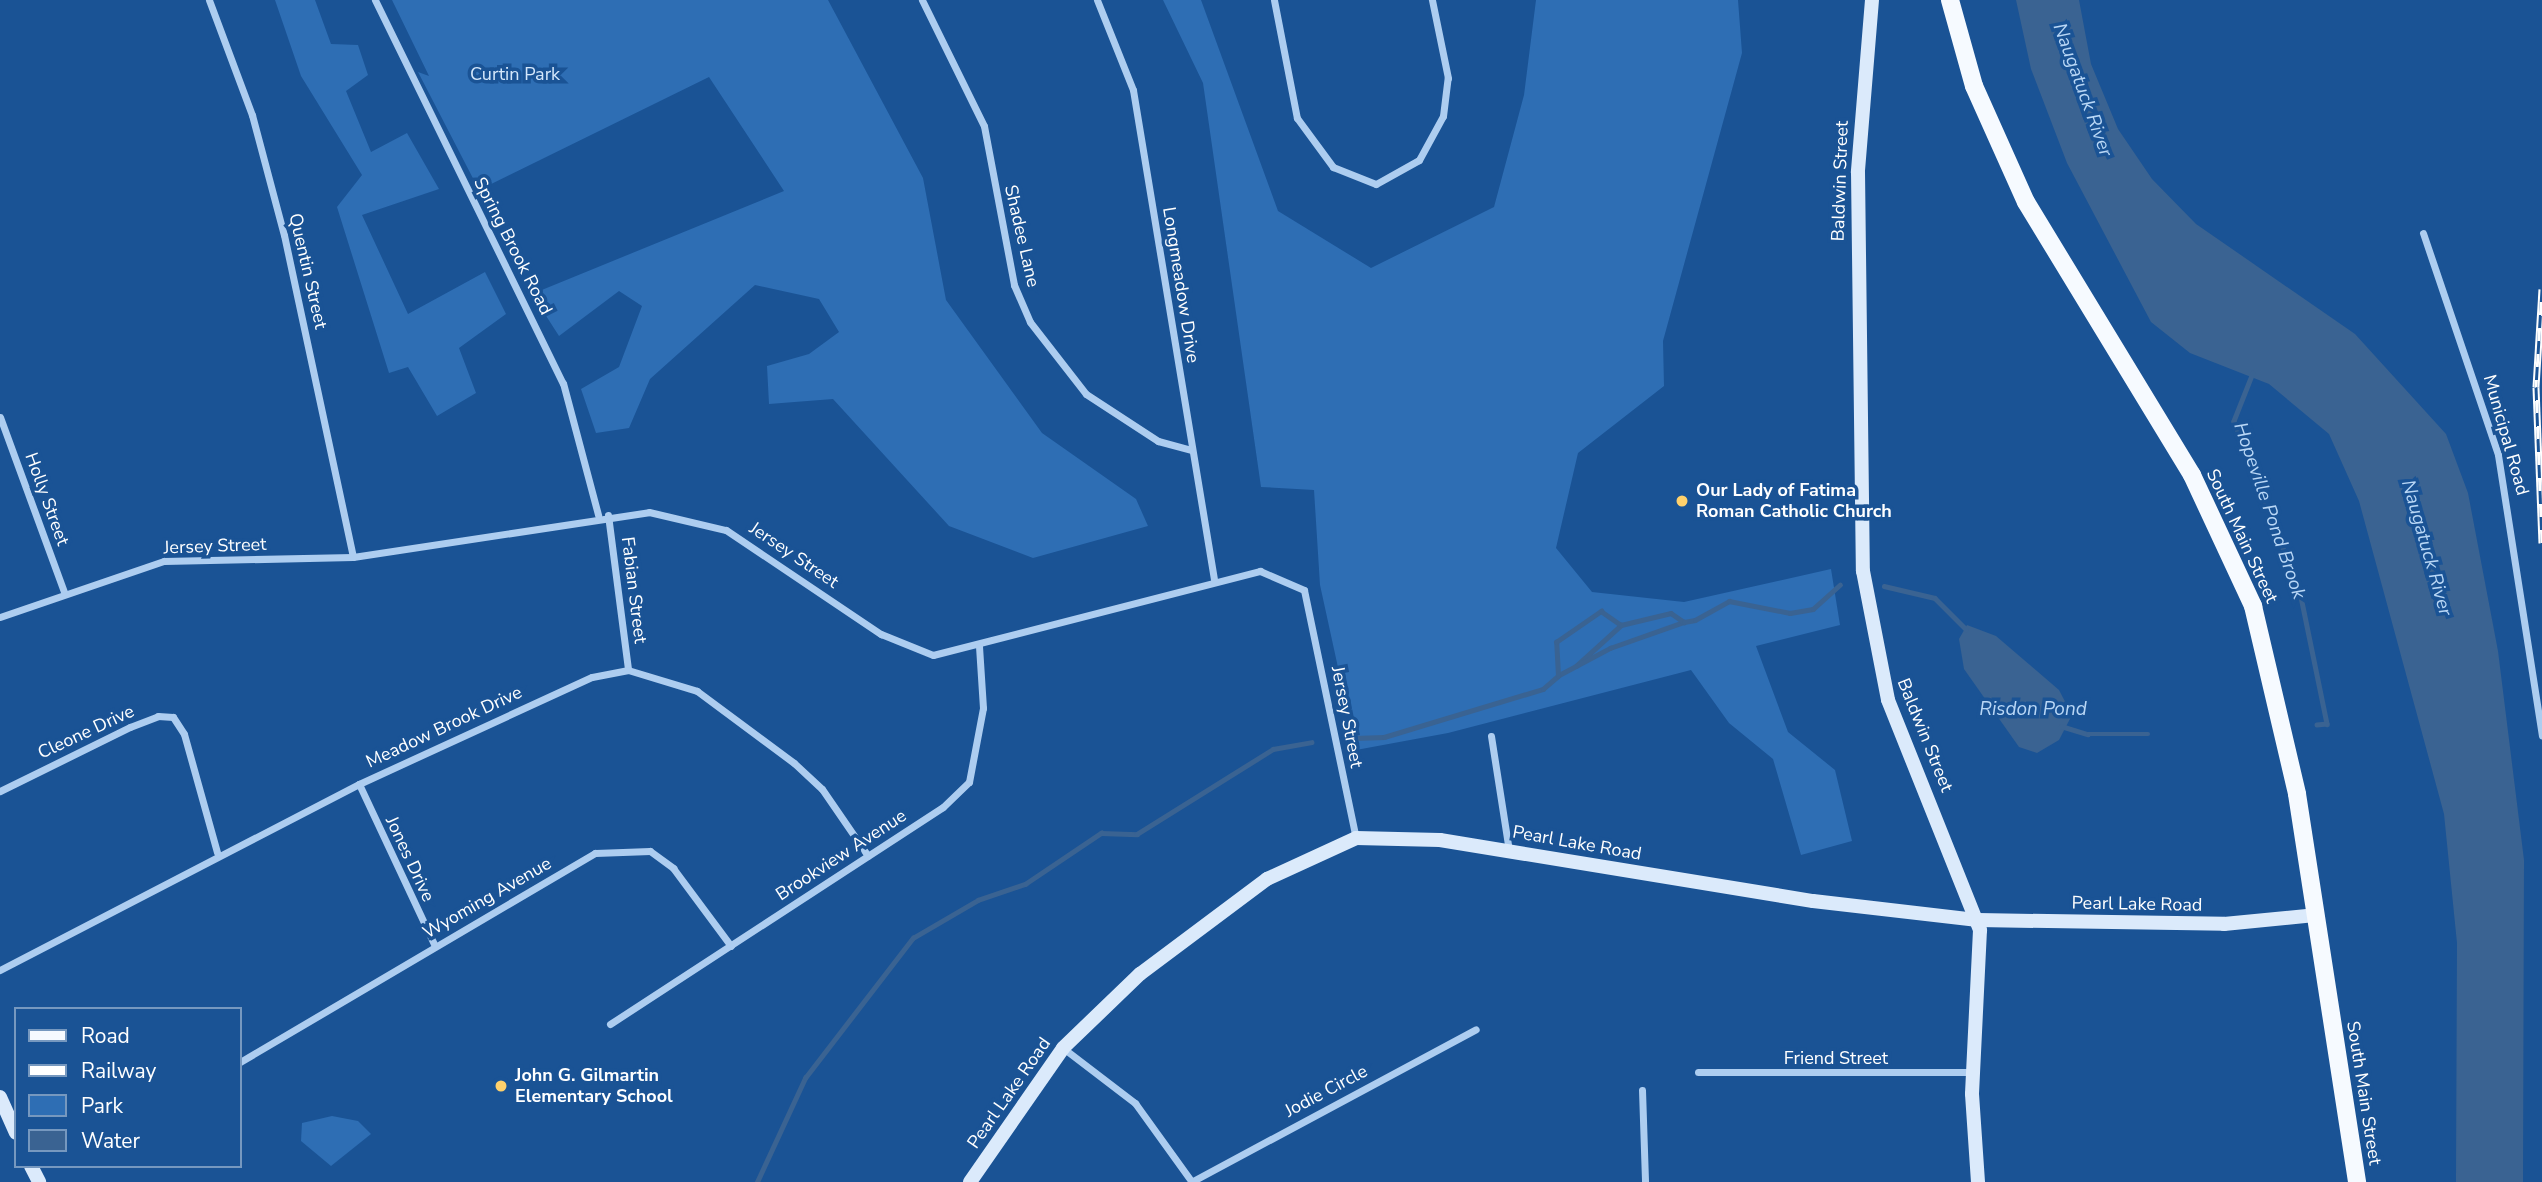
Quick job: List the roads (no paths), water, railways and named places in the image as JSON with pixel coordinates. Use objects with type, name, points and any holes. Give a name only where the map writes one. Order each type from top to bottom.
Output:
[{"type":"main road","name":"Baldwin Street","points":[[1872,0],[1857,210],[1864,586],[1888,700],[1978,920],[1982,964],[1973,1072],[1978,1182]]},
{"type":"main road","name":"South Main Street","points":[[1950,0],[1982,107],[2026,202],[2192,475],[2244,582],[2282,715],[2357,1182]]},
{"type":"main road","name":"Pearl Lake Road","points":[[970,1182],[1063,1048],[1188,934],[1267,879],[1356,838],[1385,835],[1509,851],[1813,901],[1978,920],[2224,924],[2315,915]]},
{"type":"main road","points":[[0,1097],[14,1128]]},
{"type":"street","name":"Quentin Street","points":[[209,0],[252,115],[284,235],[353,557]]},
{"type":"street","name":"Spring Brook Road","points":[[375,0],[563,383],[598,515]]},
{"type":"street","name":"Shadee Lane","points":[[922,0],[984,126],[1014,285],[1030,322],[1086,394],[1158,441],[1192,450]]},
{"type":"street","name":"Longmeadow Drive","points":[[1097,0],[1133,90],[1214,581]]},
{"type":"street","points":[[1274,0],[1297,118],[1332,167],[1376,184],[1419,160],[1443,116],[1448,78],[1433,0]]},
{"type":"street","name":"Municipal Road","points":[[2423,233],[2481,397],[2509,501],[2542,736]]},
{"type":"street","name":"Holly Street","points":[[0,417],[64,592]]},
{"type":"street","name":"Jersey Street","points":[[0,617],[64,592],[164,561],[353,557],[598,515],[649,512],[700,519],[750,543],[911,651],[933,655],[979,646],[1214,581],[1260,571],[1304,590],[1356,838]]},
{"type":"street","name":"Fabian Street","points":[[608,516],[628,670]]},
{"type":"street","name":"Brookview Avenue","points":[[610,1024],[868,856],[969,782],[982,708],[979,646]]},
{"type":"street","name":"Meadow Brook Drive","points":[[0,970],[148,897],[217,852],[359,784],[593,677],[628,670],[697,691],[794,763],[822,789],[868,856]]},
{"type":"street","name":"Cleone Drive","points":[[0,791],[130,727],[158,716],[173,717],[184,734],[217,852]]},
{"type":"street","points":[[1490,736],[1509,851]]},
{"type":"street","name":"Jones Drive","points":[[359,784],[435,946]]},
{"type":"street","name":"Wyoming Avenue","points":[[242,1061],[595,853],[650,851],[673,868],[732,946]]},
{"type":"street","name":"Jodie Circle","points":[[1191,1182],[1476,1029]]},
{"type":"street","points":[[1063,1048],[1135,1103],[1191,1182]]},
{"type":"street","name":"Friend Street","points":[[1698,1072],[1973,1072]]},
{"type":"street","points":[[1642,1090],[1645,1182]]},
{"type":"water","name":"Naugatuck River","points":[[2016,0],[2079,0],[2091,64],[2118,129],[2152,179],[2196,224],[2355,334],[2446,434],[2468,493],[2498,651],[2524,860],[2523,1182],[2456,1182],[2457,943],[2444,814],[2359,501],[2329,434],[2269,384],[2190,353],[2151,322],[2067,163],[2031,69]]},
{"type":"water","name":"Risdon Pond","points":[[1967,625],[1996,636],[2059,690],[2072,715],[2059,740],[2037,753],[2019,747],[1964,669],[1959,639]]},
{"type":"waterway","name":"Hopeville Pond Brook","points":[[2253,373],[2234,421],[2300,592],[2327,724],[2317,725]]},
{"type":"waterway","name":"Hopeville Pond Brook","points":[[1354,738],[1384,737],[1543,689],[1558,676],[1556,642],[1601,611],[1621,625],[1671,613],[1684,622],[1695,620],[1729,601],[1790,613],[1813,609],[1840,585]]},
{"type":"waterway","name":"Hopeville Pond Brook","points":[[1884,586],[1935,598],[1966,629]]},
{"type":"waterway","points":[[1559,675],[1610,648],[1684,622]]},
{"type":"waterway","points":[[1576,666],[1621,625]]},
{"type":"waterway","name":"Hopeville Pond Brook","points":[[2061,726],[2088,734],[2148,734]]},
{"type":"waterway","name":"Hopeville Pond Brook","points":[[757,1182],[805,1078],[913,938],[978,900],[1025,884],[1101,833],[1137,834],[1273,749],[1311,742]]},
{"type":"railway","points":[[2542,289],[2536,387],[2542,543]]},
{"type":"place","name":"Our Lady of Fatima Roman Catholic Church","points":[[1682,501]]},
{"type":"place","name":"John G. Gilmartin Elementary School","points":[[501,1086]]},
{"type":"park label","name":"Curtin Park","points":[[515,74]]}]
